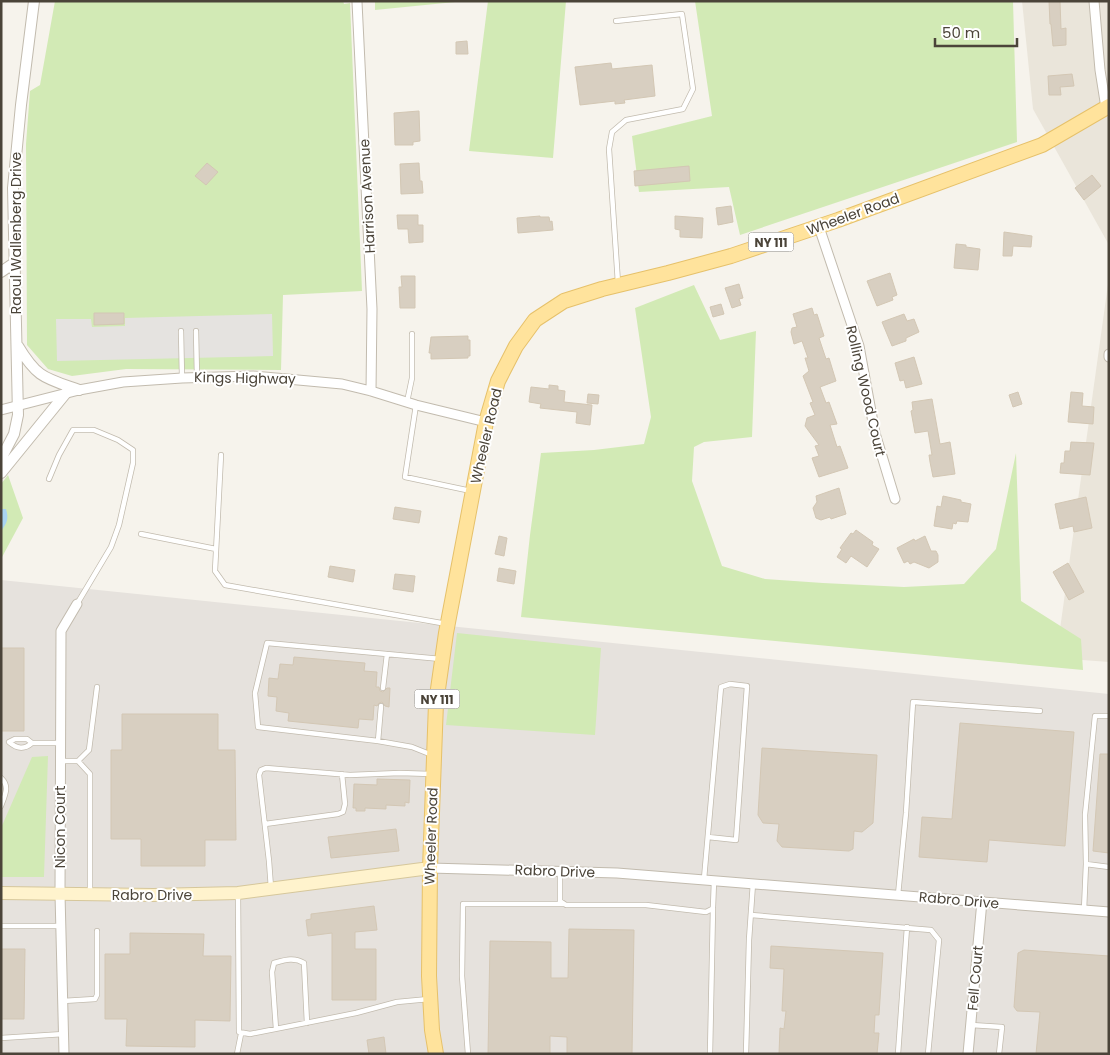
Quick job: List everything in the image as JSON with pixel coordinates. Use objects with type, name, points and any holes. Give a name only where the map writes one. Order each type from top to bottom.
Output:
[{"type":"main road","name":"Wheeler Road","points":[[436,1054],[430,999],[430,868],[436,703],[448,624],[486,422],[498,381],[516,346],[535,320],[564,301],[730,256],[819,226],[1042,145],[1108,107]]},
{"type":"main road","name":"Rabro Drive","points":[[1,893],[152,896],[238,894],[430,868]]},
{"type":"street","name":"Raoul Wallenberg Drive","points":[[1,459],[14,434],[19,405],[13,188],[34,1]]},
{"type":"street","points":[[1094,1],[1100,70],[1108,107]]},
{"type":"street","name":"Harrison Avenue","points":[[358,2],[372,309],[371,391]]},
{"type":"street","name":"Rolling Wood Court","points":[[819,226],[859,346],[875,433],[895,499]]},
{"type":"street","points":[[1,272],[14,263]]},
{"type":"street","points":[[16,344],[28,363],[38,374],[79,390]]},
{"type":"street","name":"Kings Highway","points":[[1,410],[79,390],[123,382],[197,377],[253,376],[342,384],[486,422]]},
{"type":"street","points":[[1,473],[66,393]]},
{"type":"street","name":"Nicon Court","points":[[64,1054],[60,894],[61,631],[77,604]]},
{"type":"street","name":"Rabro Drive","points":[[430,868],[617,873],[1109,912]]},
{"type":"street","name":"Fell Court","points":[[968,1054],[982,901]]},
{"type":"lane","points":[[616,21],[682,14],[693,89],[683,109],[626,120],[612,132],[609,148],[618,285]]},
{"type":"lane","points":[[181,331],[182,378]]},
{"type":"lane","points":[[196,331],[197,377]]},
{"type":"lane","points":[[407,402],[412,378],[412,334]]},
{"type":"lane","points":[[416,405],[405,477],[474,492]]},
{"type":"lane","points":[[50,479],[59,455],[73,430],[94,430],[118,440],[133,450],[133,463],[119,525],[111,547],[77,604]]},
{"type":"lane","points":[[221,455],[215,571],[225,585],[448,624]]},
{"type":"lane","points":[[141,534],[216,549]]},
{"type":"lane","points":[[434,756],[412,746],[258,727],[255,693],[267,643],[442,659]]},
{"type":"lane","points":[[383,688],[387,654]]},
{"type":"lane","points":[[704,879],[721,687],[730,684],[747,686],[736,840],[708,837]]},
{"type":"lane","points":[[61,761],[78,761],[90,750],[97,687]]},
{"type":"lane","points":[[898,895],[906,813],[913,702],[1040,711]]},
{"type":"lane","points":[[378,741],[382,706]]},
{"type":"lane","points":[[1084,910],[1086,864],[1085,815],[1095,716],[1109,716]]},
{"type":"lane","points":[[1,742],[27,739],[32,743],[61,743]]},
{"type":"lane","points":[[9,742],[16,748],[27,748],[32,743]]},
{"type":"lane","points":[[78,761],[90,774],[90,894]]},
{"type":"lane","points":[[271,889],[259,775],[261,770],[266,768],[342,774],[433,774]]},
{"type":"lane","points":[[265,824],[343,812],[342,774]]},
{"type":"lane","points":[[1,778],[6,782],[7,788],[1,806]]},
{"type":"lane","points":[[1086,864],[1109,867]]},
{"type":"lane","points":[[560,871],[560,898],[563,904]]},
{"type":"lane","points":[[710,1054],[714,880]]},
{"type":"lane","points":[[746,1054],[753,883]]},
{"type":"lane","points":[[236,1054],[241,1034],[239,1032],[238,894]]},
{"type":"lane","points":[[468,1054],[462,976],[463,904],[646,906],[706,912],[712,909],[713,906]]},
{"type":"lane","points":[[751,915],[931,930],[939,940],[928,1054]]},
{"type":"lane","points":[[1,926],[61,926]]},
{"type":"lane","points":[[898,1054],[906,927]]},
{"type":"lane","points":[[63,1001],[95,999],[98,995],[98,931]]},
{"type":"lane","points":[[276,1029],[272,972],[274,963],[285,960],[297,959],[304,963],[306,1023]]},
{"type":"lane","points":[[241,1034],[250,1034],[356,1013],[397,1002],[430,999]]},
{"type":"lane","points":[[971,1025],[1002,1027],[999,1054]]},
{"type":"lane","points":[[1,1038],[64,1034]]},
{"type":"shaded area","points":[[1022,1],[1109,1],[1109,245],[1033,109]]},
{"type":"shaded area","points":[[1109,277],[1109,662],[1056,658]]},
{"type":"shaded area","points":[[272,314],[273,356],[57,361],[56,319],[91,319],[92,327],[125,326],[125,318]]},
{"type":"shaded area","points":[[1,580],[1109,694],[1109,1054],[1,1054]]},
{"type":"green space","points":[[55,1],[343,1],[344,4],[350,3],[362,291],[283,295],[281,370],[126,369],[72,376],[48,369],[27,345],[26,144],[30,91],[40,85]]},
{"type":"green space","points":[[375,1],[465,1],[375,10]]},
{"type":"green space","points":[[488,1],[566,1],[553,158],[469,151]]},
{"type":"green space","points":[[695,1],[1013,1],[1017,142],[740,235],[729,187],[639,192],[632,136],[712,116]]},
{"type":"green space","points":[[694,285],[720,340],[756,331],[752,437],[704,442],[694,447],[692,481],[722,566],[765,579],[904,587],[964,584],[996,549],[1016,453],[1021,601],[1081,639],[1083,670],[521,617],[541,453],[594,450],[644,444],[651,417],[635,308]]},
{"type":"green space","points":[[8,475],[23,518],[1,559],[1,484]]},
{"type":"green space","points":[[457,633],[601,648],[595,735],[446,725]]},
{"type":"green space","points":[[48,756],[44,877],[1,877],[1,828],[32,757]]},
{"type":"water","points":[[1,509],[6,509],[7,518],[1,531]]},
{"type":"building","points":[[1049,1],[1060,1],[1061,29],[1066,28],[1066,45],[1053,46]]},
{"type":"building","points":[[467,41],[468,54],[456,54],[456,42]]},
{"type":"building","points":[[611,63],[612,69],[652,65],[655,96],[624,100],[625,103],[615,104],[615,101],[580,105],[575,67]]},
{"type":"building","points":[[1072,74],[1074,86],[1060,87],[1061,95],[1049,95],[1048,76]]},
{"type":"building","points":[[419,111],[420,141],[413,142],[413,145],[395,145],[394,113]]},
{"type":"building","points":[[207,163],[218,172],[206,185],[195,176]]},
{"type":"building","points":[[419,163],[423,193],[401,194],[400,164]]},
{"type":"building","points":[[689,166],[690,181],[635,186],[634,171]]},
{"type":"building","points":[[1092,175],[1101,186],[1084,200],[1075,188]]},
{"type":"building","points":[[731,206],[733,222],[718,225],[716,208]]},
{"type":"building","points":[[397,215],[418,215],[418,225],[423,225],[423,242],[409,243],[408,229],[398,229]]},
{"type":"building","points":[[675,216],[703,218],[702,238],[680,237],[680,230],[675,229]]},
{"type":"building","points":[[549,217],[550,222],[552,221],[553,230],[518,233],[517,218]]},
{"type":"building","points":[[1004,232],[1032,236],[1031,247],[1013,246],[1012,256],[1003,256]]},
{"type":"building","points":[[956,244],[980,249],[978,270],[954,268]]},
{"type":"building","points":[[890,273],[897,295],[892,297],[893,300],[877,306],[867,281]]},
{"type":"building","points":[[401,276],[415,276],[415,308],[400,308],[399,287],[402,287]]},
{"type":"building","points":[[739,284],[743,298],[739,299],[741,305],[732,308],[725,288]]},
{"type":"building","points":[[721,304],[724,314],[713,317],[710,307]]},
{"type":"building","points":[[812,308],[814,315],[817,314],[824,336],[819,338],[826,359],[829,358],[836,381],[820,387],[826,403],[829,402],[837,424],[830,425],[837,447],[840,446],[848,468],[819,477],[812,458],[819,456],[815,446],[819,445],[805,426],[807,418],[815,415],[810,403],[813,402],[803,376],[809,371],[805,358],[808,358],[802,341],[794,344],[791,332],[792,328],[797,327],[793,314]]},
{"type":"building","points":[[94,313],[124,313],[124,324],[94,325]]},
{"type":"building","points":[[904,314],[907,321],[914,319],[919,332],[906,338],[906,341],[892,346],[882,322]]},
{"type":"building","points":[[468,336],[468,340],[470,340],[470,356],[468,358],[431,359],[431,353],[429,353],[431,337]]},
{"type":"building","points":[[914,357],[922,384],[906,388],[904,380],[900,381],[895,363]]},
{"type":"building","points":[[549,385],[558,386],[558,390],[565,391],[564,402],[592,405],[590,425],[576,423],[577,412],[540,408],[541,404],[529,402],[531,387],[549,389]]},
{"type":"building","points":[[1018,392],[1022,404],[1013,407],[1009,395]]},
{"type":"building","points":[[1071,392],[1083,393],[1082,406],[1094,407],[1093,424],[1068,422]]},
{"type":"building","points":[[588,394],[599,395],[598,404],[587,403]]},
{"type":"building","points":[[932,399],[940,444],[950,442],[955,474],[933,477],[929,455],[932,455],[928,431],[915,433],[911,411],[913,410],[912,402]]},
{"type":"building","points":[[1071,442],[1094,443],[1090,475],[1060,473],[1061,463],[1064,463],[1065,451],[1070,451]]},
{"type":"building","points":[[839,488],[846,514],[831,519],[830,517],[821,520],[816,518],[813,508],[817,502],[816,496]]},
{"type":"building","points":[[943,496],[971,504],[968,522],[957,521],[956,524],[953,523],[952,529],[934,526],[937,506],[941,507]]},
{"type":"building","points":[[1086,497],[1092,528],[1074,532],[1073,526],[1060,529],[1055,504]]},
{"type":"building","points":[[395,507],[421,511],[419,523],[393,519]]},
{"type":"building","points":[[856,530],[873,542],[872,545],[879,549],[867,567],[851,556],[846,563],[837,557],[842,549],[840,548],[851,533],[853,534]]},
{"type":"building","points":[[499,536],[507,538],[504,556],[495,554]]},
{"type":"building","points":[[925,536],[931,551],[936,551],[938,555],[938,562],[929,568],[914,562],[910,564],[908,561],[904,563],[897,548],[914,539],[915,541]]},
{"type":"building","points":[[1068,563],[1084,592],[1069,600],[1053,572]]},
{"type":"building","points":[[330,566],[355,570],[353,582],[328,577]]},
{"type":"building","points":[[499,568],[516,571],[514,584],[497,581]]},
{"type":"building","points":[[395,574],[415,576],[413,592],[393,589]]},
{"type":"building","points":[[1,648],[24,648],[24,731],[1,731]]},
{"type":"building","points":[[294,657],[365,663],[364,671],[377,672],[376,687],[379,687],[380,691],[383,692],[390,688],[389,707],[385,706],[382,702],[377,706],[374,705],[373,720],[359,719],[358,728],[288,721],[289,713],[276,711],[277,697],[268,696],[269,678],[278,679],[280,664],[293,665]]},
{"type":"building","points":[[122,714],[218,714],[218,750],[235,750],[236,840],[205,840],[205,866],[141,866],[141,839],[111,839],[111,750],[122,750]]},
{"type":"building","points":[[960,723],[1074,732],[1065,846],[989,840],[987,862],[919,857],[922,817],[952,819]]},
{"type":"building","points":[[762,748],[877,755],[873,823],[862,832],[854,831],[853,849],[849,851],[782,847],[777,841],[779,824],[763,823],[758,815]]},
{"type":"building","points":[[1100,754],[1109,754],[1109,853],[1093,851]]},
{"type":"building","points":[[377,779],[410,780],[409,803],[405,802],[405,806],[386,805],[386,809],[365,808],[365,811],[356,811],[356,808],[353,808],[354,784],[377,785]]},
{"type":"building","points":[[396,829],[399,851],[331,858],[328,837]]},
{"type":"building","points":[[374,906],[377,930],[355,932],[355,949],[376,949],[376,1000],[332,1000],[332,933],[308,936],[306,920],[311,919],[311,914]]},
{"type":"building","points":[[569,929],[634,930],[632,1054],[567,1054],[567,1037],[550,1036],[550,1054],[488,1054],[490,941],[551,942],[551,978],[568,978]]},
{"type":"building","points":[[130,933],[204,934],[203,956],[231,956],[230,1021],[195,1020],[195,1047],[126,1046],[127,1019],[105,1019],[105,954],[130,954]]},
{"type":"building","points":[[771,946],[883,953],[879,1015],[875,1015],[874,1033],[879,1033],[877,1054],[779,1054],[780,1028],[784,1029],[786,1011],[782,1011],[784,969],[770,968]]},
{"type":"building","points":[[1,949],[25,949],[24,1019],[1,1019]]},
{"type":"building","points":[[1024,950],[1109,956],[1109,1054],[1036,1054],[1040,1012],[1017,1011],[1014,1007],[1018,953]]},
{"type":"building","points":[[384,1037],[386,1054],[369,1054],[367,1040]]}]
